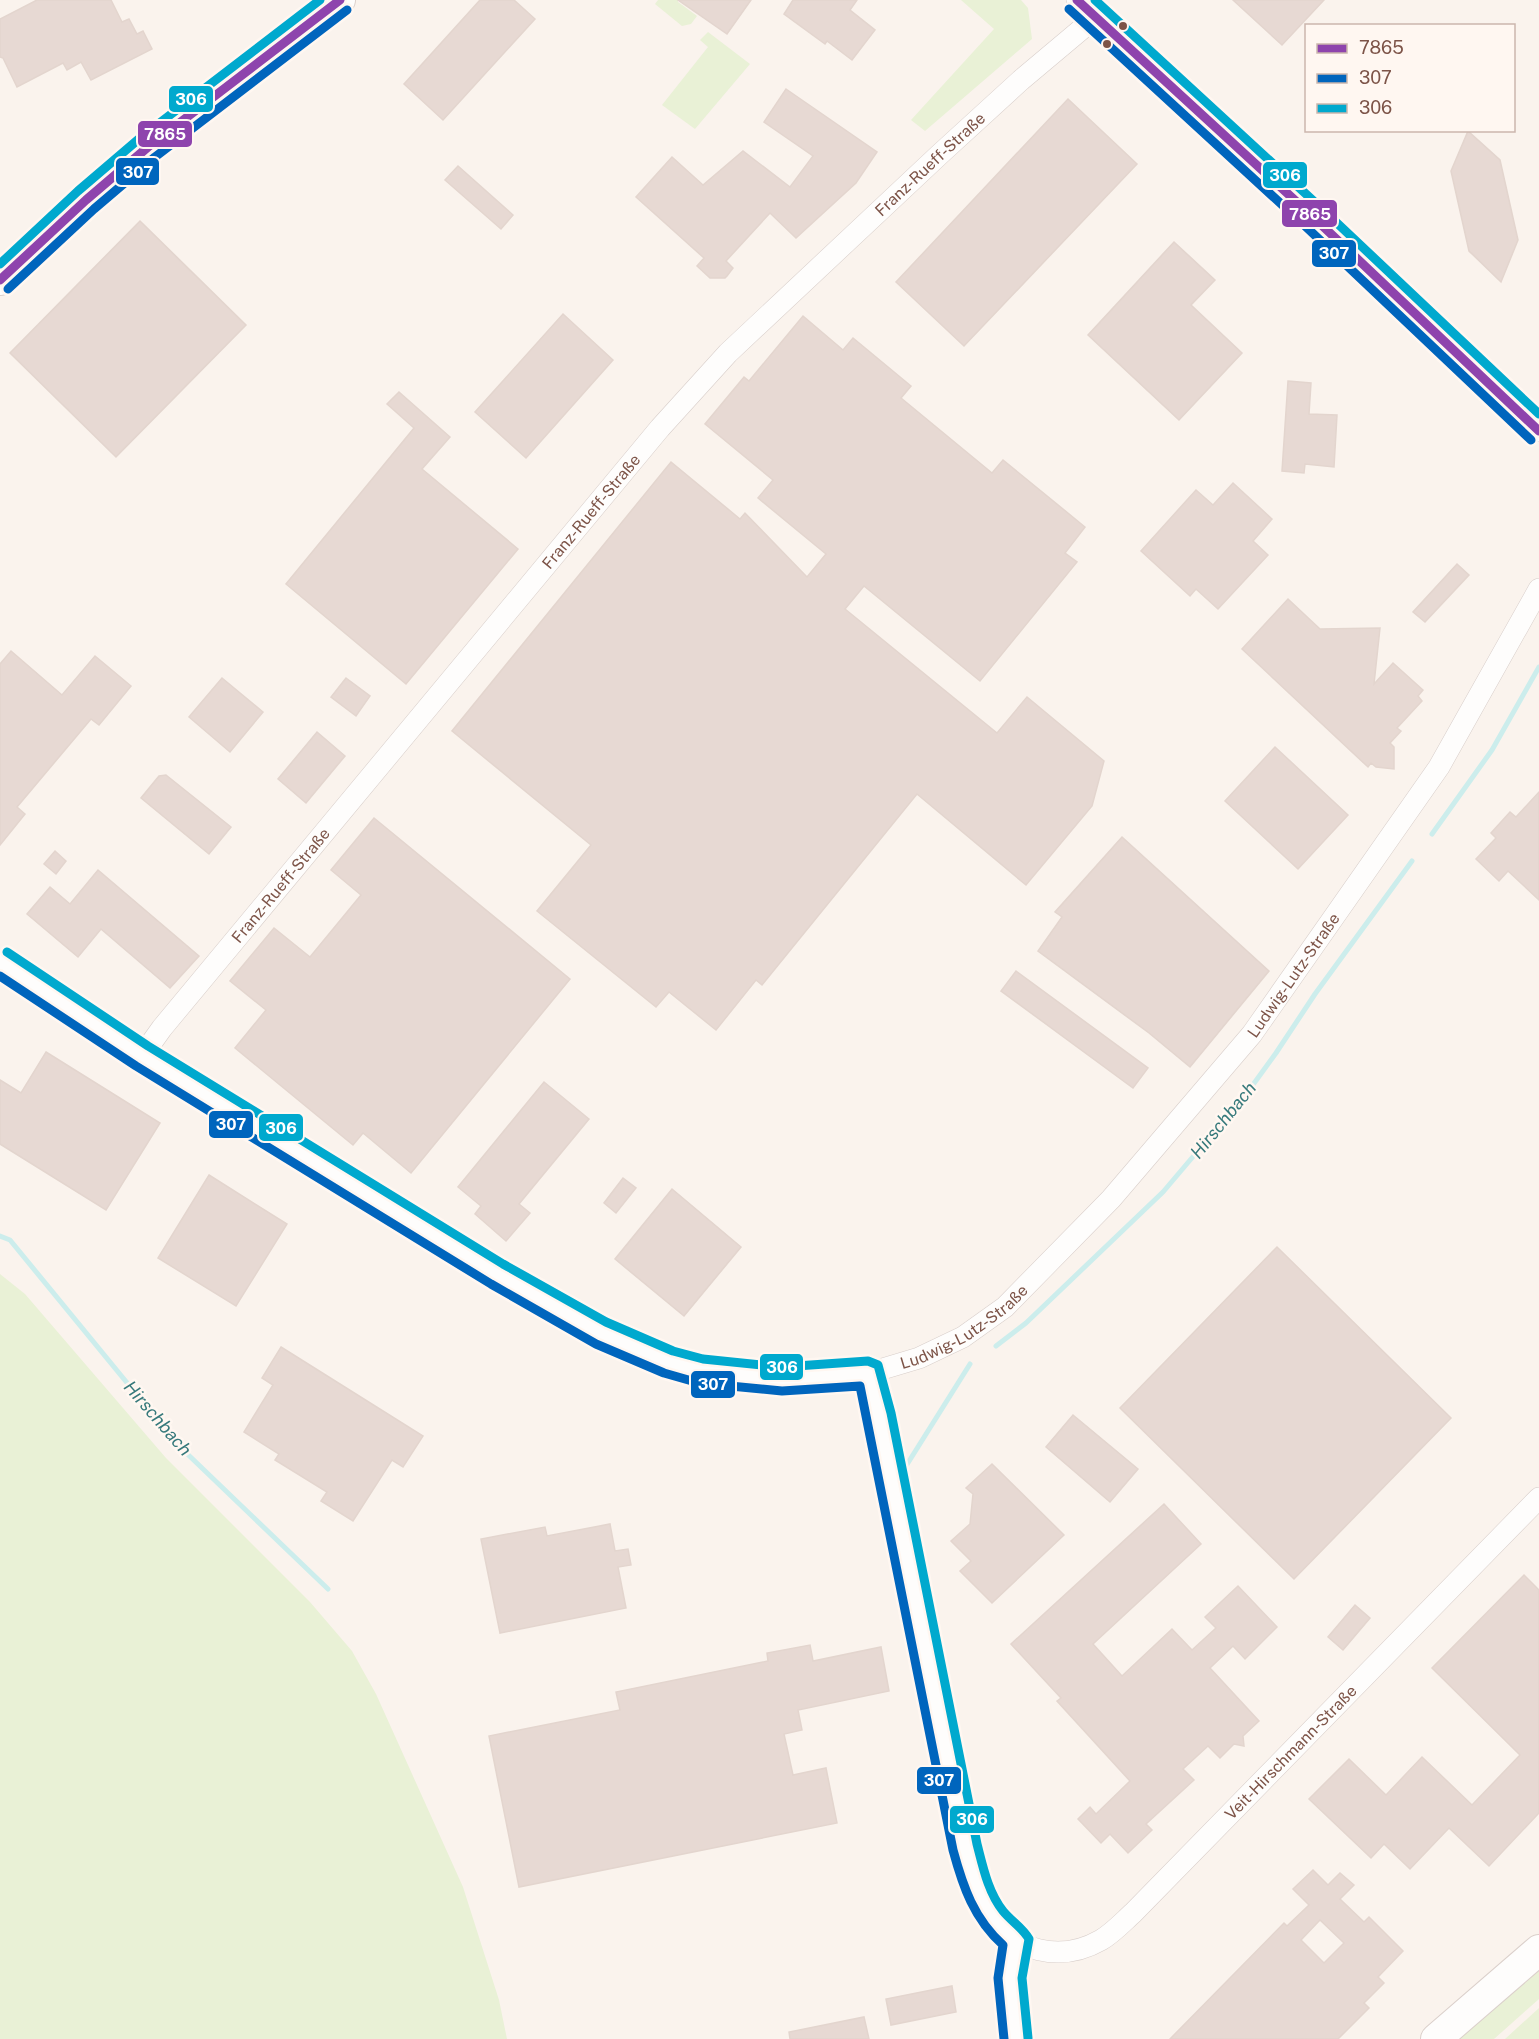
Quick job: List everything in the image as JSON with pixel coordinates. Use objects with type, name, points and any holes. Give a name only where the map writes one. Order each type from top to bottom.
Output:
[{"type":"street","points":[[0,280],[86,199],[144,150],[235,78],[340,0]]},
{"type":"street","points":[[1077,0],[1311,215],[1539,431]]},
{"type":"street","name":"Franz-Rueff-Straße","points":[[142,1056],[162,1028],[367,779],[660,428],[728,353],[939,155],[1096,17]]},
{"type":"street","name":"Ludwig-Lutz-Straße","points":[[0,962],[142,1056],[497,1274],[602,1333],[669,1362],[701,1371],[782,1379],[869,1373],[920,1358],[963,1337],[1005,1307],[1111,1199],[1245,1043],[1439,767],[1539,589]]},
{"type":"street","name":"Veit-Hirschmann-Straße","points":[[869,1373],[882,1427],[965,1847],[976,1887],[986,1911],[997,1926],[1017,1942],[1035,1949],[1054,1952],[1075,1951],[1102,1940],[1133,1913],[1539,1498]]},
{"type":"street","points":[[1016,2039],[1010,1981],[1011,1953],[1017,1942]]},
{"type":"street","points":[[1436,2039],[1539,1950]]},
{"type":"green space","points":[[658,0],[678,0],[697,16],[691,24],[682,26],[655,4]]},
{"type":"green space","points":[[961,0],[1021,0],[1028,8],[1032,39],[925,131],[911,120],[994,29]]},
{"type":"green space","points":[[708,32],[750,64],[695,129],[662,105],[708,47],[700,40]]},
{"type":"green space","points":[[0,1274],[25,1294],[166,1458],[310,1602],[352,1651],[376,1694],[463,1887],[499,2000],[507,2039],[0,2039]]},
{"type":"green space","points":[[1539,1960],[1539,1999],[1494,2039],[1449,2039]]},
{"type":"green space","points":[[1539,2008],[1539,2039],[1505,2039]]},
{"type":"building","points":[[37,0],[111,0],[122,22],[129,19],[137,34],[143,31],[152,49],[91,80],[81,62],[67,70],[63,63],[17,87],[3,58],[0,57],[0,19]]},
{"type":"building","points":[[480,0],[514,0],[535,19],[443,120],[404,84]]},
{"type":"building","points":[[678,0],[751,0],[727,34]]},
{"type":"building","points":[[793,0],[857,0],[850,10],[875,30],[852,60],[827,41],[825,44],[784,14]]},
{"type":"building","points":[[1233,0],[1324,0],[1282,45]]},
{"type":"building","points":[[786,89],[877,152],[856,183],[796,238],[770,213],[726,261],[733,268],[727,276],[710,278],[697,266],[704,258],[636,197],[672,157],[703,185],[743,151],[790,187],[813,156],[764,122]]},
{"type":"building","points":[[1068,99],[1137,164],[964,346],[896,282]]},
{"type":"building","points":[[1468,132],[1500,160],[1518,240],[1501,282],[1469,251],[1451,171]]},
{"type":"building","points":[[458,166],[513,215],[501,229],[445,180]]},
{"type":"building","points":[[140,221],[246,325],[116,457],[10,353]]},
{"type":"building","points":[[1174,242],[1215,280],[1191,305],[1242,353],[1179,420],[1088,335]]},
{"type":"building","points":[[563,314],[613,360],[526,458],[475,412]]},
{"type":"building","points":[[803,316],[843,350],[853,338],[911,386],[901,398],[992,473],[1003,460],[1085,527],[1065,553],[1077,562],[980,681],[864,586],[845,609],[997,733],[1027,697],[1104,761],[1092,806],[1026,885],[917,794],[762,985],[756,980],[716,1030],[669,992],[656,1007],[537,911],[591,845],[452,731],[671,462],[740,519],[745,513],[807,577],[826,554],[758,498],[773,480],[705,424],[744,377],[749,381]]},
{"type":"building","points":[[1288,381],[1311,383],[1309,414],[1337,415],[1334,467],[1305,464],[1304,473],[1282,471]]},
{"type":"building","points":[[399,392],[450,437],[422,469],[518,549],[406,684],[286,584],[414,428],[387,404]]},
{"type":"building","points":[[1233,483],[1272,519],[1253,541],[1268,555],[1218,609],[1196,589],[1190,596],[1141,551],[1196,490],[1213,505]]},
{"type":"building","points":[[1457,564],[1469,575],[1425,622],[1413,612]]},
{"type":"building","points":[[1288,599],[1320,629],[1380,628],[1374,684],[1393,663],[1423,690],[1418,696],[1422,701],[1397,728],[1401,731],[1390,743],[1394,747],[1394,769],[1376,767],[1371,763],[1368,767],[1242,649]]},
{"type":"building","points":[[11,651],[62,695],[95,656],[131,686],[99,725],[91,719],[17,807],[25,814],[0,845],[0,664]]},
{"type":"building","points":[[222,678],[263,712],[230,752],[189,717]]},
{"type":"building","points":[[346,678],[370,696],[356,716],[331,697]]},
{"type":"building","points":[[317,732],[345,756],[306,803],[278,779]]},
{"type":"building","points":[[1275,747],[1348,815],[1298,869],[1225,801]]},
{"type":"building","points":[[166,775],[231,827],[209,854],[141,798],[159,776]]},
{"type":"building","points":[[1539,792],[1539,900],[1508,871],[1499,881],[1476,859],[1496,838],[1491,833],[1510,812],[1516,817]]},
{"type":"building","points":[[374,818],[570,979],[411,1173],[363,1133],[353,1145],[235,1048],[266,1010],[230,981],[274,928],[310,957],[361,895],[331,870]]},
{"type":"building","points":[[1122,837],[1269,971],[1190,1067],[1149,1033],[1038,951],[1062,917],[1055,912]]},
{"type":"building","points":[[55,851],[66,861],[56,874],[44,864]]},
{"type":"building","points":[[98,870],[199,956],[170,988],[101,929],[78,957],[27,914],[50,887],[70,904]]},
{"type":"building","points":[[1016,971],[1148,1068],[1133,1088],[1001,991]]},
{"type":"building","points":[[46,1052],[160,1123],[106,1210],[0,1144],[0,1080],[21,1093]]},
{"type":"building","points":[[544,1082],[589,1119],[519,1204],[530,1213],[506,1241],[475,1214],[481,1206],[458,1187]]},
{"type":"building","points":[[209,1175],[287,1224],[236,1306],[158,1258]]},
{"type":"building","points":[[623,1178],[636,1188],[616,1213],[604,1203]]},
{"type":"building","points":[[672,1189],[741,1247],[684,1316],[615,1259]]},
{"type":"building","points":[[1277,1247],[1451,1418],[1294,1579],[1120,1408]]},
{"type":"building","points":[[281,1347],[423,1436],[403,1467],[392,1460],[353,1521],[321,1501],[327,1492],[275,1460],[279,1454],[244,1432],[273,1385],[262,1378]]},
{"type":"building","points":[[1073,1415],[1138,1469],[1110,1502],[1046,1447]]},
{"type":"building","points":[[992,1464],[1064,1535],[992,1603],[960,1571],[971,1561],[951,1541],[970,1524],[973,1494],[966,1488]]},
{"type":"building","points":[[1164,1504],[1201,1544],[1093,1644],[1122,1676],[1172,1629],[1192,1650],[1216,1628],[1205,1617],[1238,1586],[1277,1627],[1245,1659],[1233,1646],[1210,1668],[1259,1721],[1243,1736],[1244,1746],[1234,1744],[1220,1758],[1208,1746],[1183,1769],[1194,1780],[1146,1824],[1152,1830],[1128,1853],[1110,1834],[1101,1843],[1078,1819],[1090,1807],[1096,1814],[1130,1781],[1057,1701],[1061,1698],[1011,1644]]},
{"type":"building","points":[[610,1524],[615,1551],[628,1549],[631,1565],[618,1567],[626,1608],[500,1633],[481,1539],[545,1527],[547,1536]]},
{"type":"building","points":[[1524,1575],[1539,1590],[1539,1813],[1489,1866],[1449,1828],[1410,1869],[1384,1844],[1371,1858],[1309,1799],[1349,1759],[1386,1795],[1422,1757],[1472,1805],[1520,1755],[1432,1668]]},
{"type":"building","points":[[1355,1605],[1370,1618],[1343,1650],[1328,1637]]},
{"type":"building","points":[[810,1645],[813,1661],[881,1647],[889,1691],[798,1710],[802,1730],[784,1734],[793,1775],[826,1768],[837,1823],[519,1887],[489,1736],[620,1710],[616,1692],[768,1661],[767,1653]]},
{"type":"building","points":[[1313,1870],[1328,1885],[1340,1873],[1354,1885],[1340,1899],[1364,1922],[1369,1917],[1403,1951],[1378,1977],[1384,1983],[1364,2003],[1369,2008],[1338,2039],[1170,2039],[1284,1923],[1287,1926],[1309,1905],[1293,1889]],"holes":[[[1320,1920],[1344,1943],[1324,1963],[1301,1940]]]},
{"type":"building","points":[[952,1986],[956,2012],[891,2025],[886,1999]]},
{"type":"building","points":[[864,2017],[869,2039],[790,2039],[789,2032]]},
{"type":"waterway","name":"Hirschbach","points":[[1432,834],[1492,750],[1539,667]]},
{"type":"waterway","name":"Hirschbach","points":[[996,1346],[1026,1323],[1163,1192],[1247,1093],[1315,994],[1412,861]]},
{"type":"waterway","name":"Hirschbach","points":[[0,1236],[10,1240],[178,1445],[328,1589]]},
{"type":"waterway","name":"Hirschbach","points":[[906,1466],[970,1364]]},
{"type":"transit line","name":"306","points":[[0,264],[78,191],[140,138],[320,0]]},
{"type":"transit line","name":"7865","points":[[0,280],[86,200],[148,147],[340,0]]},
{"type":"transit line","name":"7865","points":[[1077,0],[1311,215],[1539,431]]},
{"type":"transit line","name":"306","points":[[1095,0],[1319,206],[1539,414]]},
{"type":"transit line","name":"307","points":[[1069,9],[1303,224],[1531,440]]},
{"type":"transit line","name":"307","points":[[8,289],[94,209],[155,157],[347,10]]},
{"type":"transit line","name":"306","points":[[7,952],[148,1046],[503,1264],[606,1322],[673,1351],[703,1359],[782,1367],[868,1361],[878,1365],[891,1413],[981,1862],[998,1904],[1029,1939],[1022,1978],[1028,2038]]},
{"type":"transit line","name":"307","points":[[0,976],[136,1066],[491,1284],[596,1344],[664,1373],[699,1383],[782,1391],[860,1386],[953,1850],[971,1902],[984,1924],[1003,1945],[998,1978],[1004,2039]]}]
